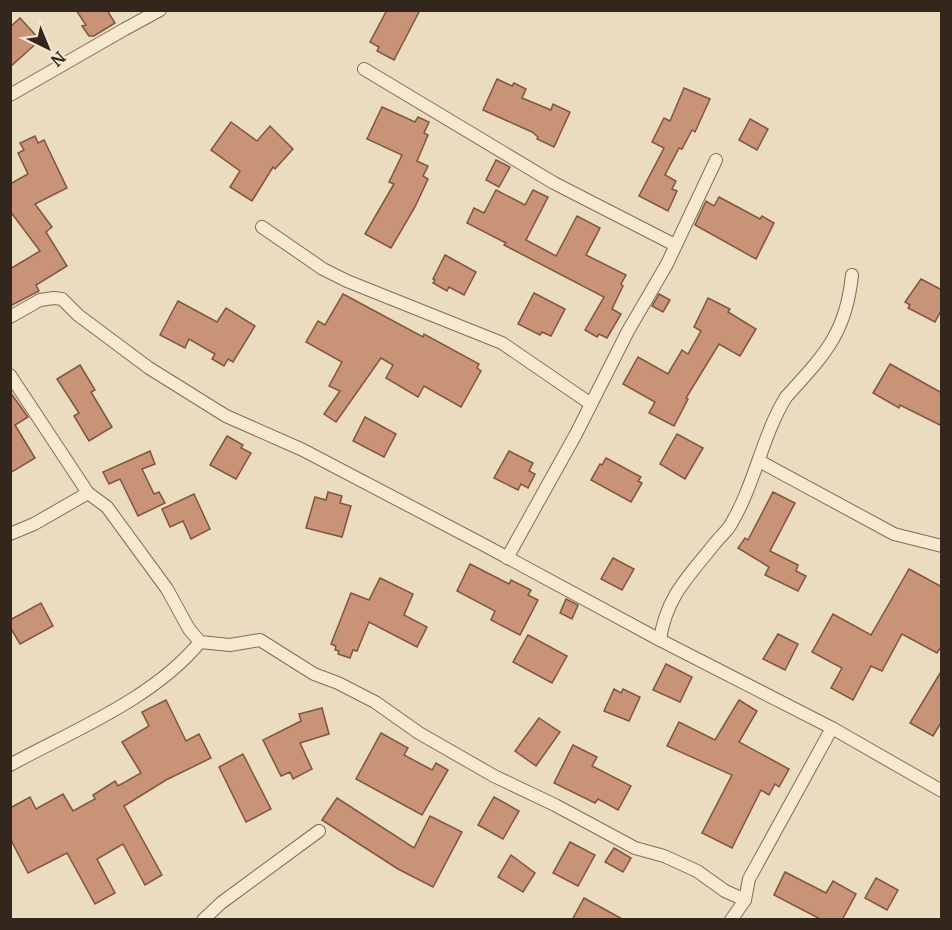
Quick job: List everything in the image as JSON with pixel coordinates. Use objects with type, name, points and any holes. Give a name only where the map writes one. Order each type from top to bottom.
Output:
[{"type":"street","points":[[10,95],[160,10]]},
{"type":"street","points":[[364,69],[554,183],[675,245]]},
{"type":"street","points":[[507,558],[576,434],[675,245],[716,160]]},
{"type":"street","points":[[262,227],[323,268],[347,280],[502,343],[591,404]]},
{"type":"street","points":[[660,640],[663,619],[676,592],[729,527],[759,461],[772,422],[786,397],[832,345],[850,297],[852,275]]},
{"type":"street","points":[[10,317],[40,300],[62,299],[78,315],[142,364],[226,416],[303,450],[660,640],[832,728],[942,791]]},
{"type":"street","points":[[10,375],[88,493],[107,507],[166,589],[189,629],[200,642],[230,645],[261,640],[314,674],[338,683],[375,702],[419,733],[494,776],[555,805],[635,848],[663,856],[697,871],[725,891],[745,900]]},
{"type":"street","points":[[759,461],[894,534],[942,546]]},
{"type":"street","points":[[10,534],[34,524],[88,493]]},
{"type":"street","points":[[10,765],[101,717],[155,685],[189,656],[200,642]]},
{"type":"street","points":[[731,920],[745,900],[749,879],[832,728]]},
{"type":"street","points":[[203,920],[221,903],[319,831]]},
{"type":"building","points":[[76,10],[107,10],[115,23],[94,36],[89,36],[82,26],[86,25]]},
{"type":"building","points":[[387,10],[420,10],[394,60],[377,51],[379,47],[370,42]]},
{"type":"building","points":[[20,18],[40,40],[10,67],[10,27]]},
{"type":"building","points":[[497,79],[526,89],[522,98],[551,110],[553,104],[570,112],[554,147],[537,139],[538,137],[532,132],[483,110]]},
{"type":"building","points":[[684,88],[710,99],[695,132],[692,130],[682,149],[679,148],[665,175],[676,181],[672,189],[677,191],[668,211],[639,196],[664,148],[652,142],[664,118],[670,121]]},
{"type":"building","points":[[382,107],[415,122],[418,117],[429,122],[424,133],[428,135],[417,161],[428,166],[423,176],[428,179],[391,248],[365,234],[394,184],[389,182],[402,155],[367,139]]},
{"type":"building","points":[[750,119],[768,129],[757,150],[739,140]]},
{"type":"building","points":[[231,122],[257,141],[270,126],[293,149],[275,169],[273,167],[252,201],[230,187],[240,171],[211,150]]},
{"type":"building","points":[[35,136],[38,143],[44,140],[67,188],[35,204],[52,227],[46,232],[67,266],[36,285],[39,291],[10,306],[10,269],[40,251],[10,211],[10,184],[28,174],[18,153],[24,150],[20,143]]},
{"type":"building","points":[[496,160],[510,167],[499,187],[486,180]]},
{"type":"building","points":[[496,190],[525,205],[533,190],[548,197],[526,240],[556,256],[577,216],[600,228],[586,255],[626,275],[612,309],[621,314],[607,338],[599,334],[597,337],[585,330],[604,297],[467,223],[474,208],[484,213]]},
{"type":"building","points":[[719,197],[760,219],[762,216],[774,223],[756,259],[695,225],[706,201],[714,206]]},
{"type":"building","points":[[445,255],[476,272],[464,295],[449,287],[447,291],[433,283]]},
{"type":"building","points":[[921,279],[942,290],[942,309],[935,322],[908,308],[910,305],[905,302]]},
{"type":"building","points":[[534,293],[565,309],[551,336],[542,332],[540,335],[518,324]]},
{"type":"building","points":[[343,294],[479,364],[477,368],[481,371],[461,407],[424,386],[418,397],[386,378],[393,365],[381,358],[336,422],[324,414],[340,391],[329,386],[342,362],[306,342],[318,321],[325,325]]},
{"type":"building","points":[[659,294],[670,300],[663,312],[652,306]]},
{"type":"building","points":[[708,298],[730,309],[728,312],[756,329],[740,356],[719,344],[686,398],[688,399],[674,426],[649,413],[655,402],[623,384],[638,357],[668,374],[682,350],[688,354],[701,331],[694,327]]},
{"type":"building","points":[[178,301],[217,322],[226,308],[255,326],[233,362],[228,359],[224,366],[212,359],[215,354],[189,339],[185,348],[160,335]]},
{"type":"building","points":[[890,364],[942,393],[942,426],[900,405],[899,408],[873,393]]},
{"type":"building","points":[[80,365],[95,390],[91,392],[112,427],[89,441],[74,416],[79,413],[57,379]]},
{"type":"building","points":[[10,392],[28,417],[15,425],[35,458],[10,473]]},
{"type":"building","points":[[365,417],[396,434],[384,457],[353,441]]},
{"type":"building","points":[[677,434],[703,448],[685,479],[660,464]]},
{"type":"building","points":[[227,436],[243,445],[241,448],[251,453],[236,479],[210,465]]},
{"type":"building","points":[[150,451],[155,464],[142,469],[154,494],[159,492],[165,503],[138,516],[120,479],[109,484],[103,472]]},
{"type":"building","points":[[509,451],[533,463],[529,471],[535,474],[528,488],[521,484],[518,490],[494,478]]},
{"type":"building","points":[[606,458],[641,477],[638,481],[642,483],[631,502],[591,480]]},
{"type":"building","points":[[328,492],[342,496],[340,503],[351,506],[342,537],[306,528],[315,497],[326,500]]},
{"type":"building","points":[[773,492],[795,503],[770,551],[798,565],[796,571],[806,576],[798,591],[765,575],[769,567],[738,548],[745,538],[748,540]]},
{"type":"building","points":[[194,494],[210,529],[191,539],[183,521],[170,527],[162,509]]},
{"type":"building","points":[[613,558],[634,569],[622,590],[601,579]]},
{"type":"building","points":[[470,564],[509,584],[511,580],[531,590],[528,595],[538,600],[520,635],[491,620],[495,611],[457,591]]},
{"type":"building","points":[[909,569],[942,587],[942,645],[937,653],[902,634],[882,671],[871,666],[853,700],[831,688],[842,668],[812,652],[833,614],[871,635]]},
{"type":"building","points":[[380,578],[413,594],[404,615],[427,627],[417,647],[369,622],[357,651],[353,650],[350,658],[338,654],[339,651],[335,650],[336,646],[331,644],[351,593],[369,600]]},
{"type":"building","points":[[566,599],[578,605],[572,619],[560,613]]},
{"type":"building","points":[[41,603],[53,626],[20,644],[10,627],[10,620]]},
{"type":"building","points":[[778,634],[798,644],[785,670],[763,659]]},
{"type":"building","points":[[528,635],[567,656],[552,683],[513,662]]},
{"type":"building","points":[[666,664],[692,677],[680,702],[653,690]]},
{"type":"building","points":[[942,670],[942,721],[933,736],[910,723]]},
{"type":"building","points":[[614,689],[621,693],[623,689],[640,697],[629,721],[604,711]]},
{"type":"building","points":[[166,700],[186,741],[199,734],[211,758],[166,780],[124,806],[162,875],[145,885],[123,844],[97,859],[115,893],[95,904],[67,853],[28,873],[10,838],[10,808],[30,797],[36,809],[63,794],[73,811],[95,799],[93,795],[115,781],[118,786],[141,773],[122,742],[149,726],[142,712]]},
{"type":"building","points":[[739,700],[757,711],[739,742],[789,769],[779,787],[775,784],[769,795],[761,790],[732,848],[702,833],[732,775],[667,746],[679,722],[715,740]]},
{"type":"building","points":[[322,708],[329,734],[300,743],[312,769],[293,779],[290,772],[281,776],[263,740],[301,721],[299,714]]},
{"type":"building","points":[[539,718],[560,732],[536,766],[515,751]]},
{"type":"building","points":[[381,733],[408,748],[404,755],[432,770],[436,763],[448,770],[422,815],[356,779]]},
{"type":"building","points":[[573,745],[597,757],[592,766],[631,786],[618,810],[598,799],[595,803],[554,783]]},
{"type":"building","points":[[243,754],[271,809],[246,822],[219,767]]},
{"type":"building","points":[[494,797],[519,811],[503,839],[478,825]]},
{"type":"building","points":[[337,798],[414,848],[430,816],[462,832],[433,887],[398,869],[322,820]]},
{"type":"building","points":[[570,842],[595,855],[578,886],[553,873]]},
{"type":"building","points":[[614,848],[631,858],[623,872],[605,862]]},
{"type":"building","points":[[511,855],[535,873],[523,892],[498,877]]},
{"type":"building","points":[[785,872],[826,893],[833,881],[856,894],[842,920],[822,920],[774,895]]},
{"type":"building","points":[[876,878],[898,890],[887,910],[865,898]]},
{"type":"building","points":[[584,898],[624,920],[572,920]]}]
